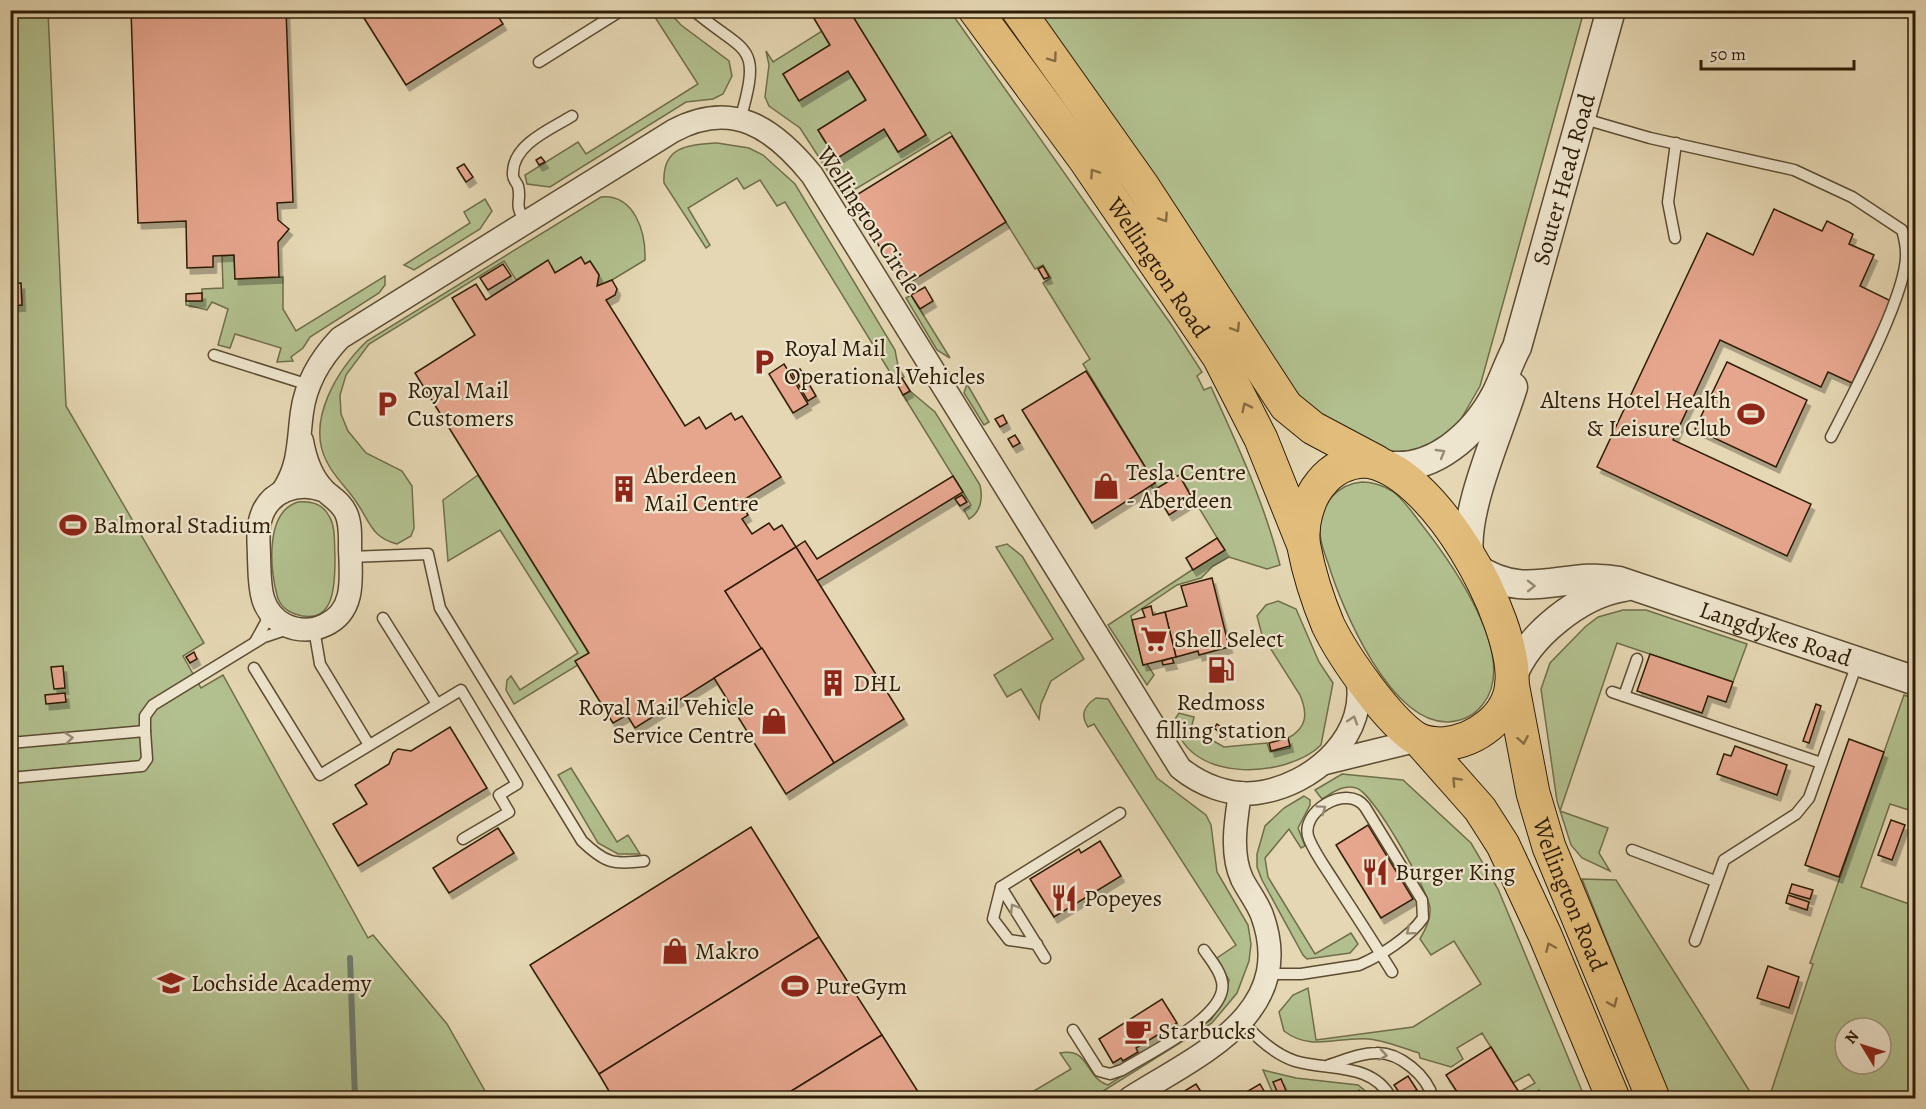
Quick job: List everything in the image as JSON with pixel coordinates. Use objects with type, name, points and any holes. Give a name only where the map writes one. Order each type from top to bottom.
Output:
[{"type":"main road","name":"Wellington Road","points":[[975,10],[1086,161],[1219,357],[1261,440],[1303,545],[1329,625],[1355,669],[1395,718],[1419,740],[1480,809],[1503,845],[1550,946],[1613,1098]]},
{"type":"main road","name":"Wellington Road","points":[[1018,10],[1142,185],[1286,406],[1313,428],[1408,480],[1473,561],[1503,629],[1533,793],[1549,847],[1653,1098]]},
{"type":"main road","points":[[1303,545],[1307,512],[1319,484],[1344,464],[1358,461],[1381,464]]},
{"type":"main road","points":[[1419,740],[1430,743],[1448,743],[1478,733],[1501,712],[1510,694],[1512,680]]},
{"type":"street","name":"Souter Head Road","points":[[1381,464],[1404,466],[1441,454],[1460,440],[1491,403],[1517,347],[1611,10]]},
{"type":"street","name":"Wellington Circle","points":[[282,492],[295,467],[301,436],[302,411],[309,385],[327,352],[348,332],[682,126],[714,119],[740,120],[773,134],[792,150],[812,175],[1169,755],[1180,768],[1201,782],[1240,793],[1275,788],[1325,763],[1419,740]]},
{"type":"street","name":"Souter Head Road","points":[[1473,561],[1470,521],[1513,387],[1517,347]]},
{"type":"street","name":"Wellington Circle","points":[[301,436],[306,459],[325,491]]},
{"type":"street","points":[[303,486],[325,491],[336,499],[345,512],[349,524],[351,585],[345,607],[329,623],[304,628],[277,620],[267,608],[260,586],[259,526],[266,507],[282,492],[303,486]]},
{"type":"street","name":"Langdykes Road","points":[[1473,561],[1496,579],[1517,586],[1538,586],[1600,578],[1635,586],[1916,681]]},
{"type":"street","name":"Langdykes Road","points":[[1512,680],[1517,663],[1526,652],[1552,625],[1577,605],[1595,594],[1635,586]]},
{"type":"street","name":"Wellington Circle","points":[[1325,763],[1341,746],[1355,717],[1359,693],[1355,669]]},
{"type":"street","points":[[1130,1098],[1210,1048],[1243,1022],[1257,1002],[1269,974],[1269,936],[1259,908],[1241,877],[1237,861],[1240,793]]},
{"type":"lane","points":[[538,62],[622,10]]},
{"type":"lane","points":[[693,10],[740,45],[748,55],[749,83],[740,120]]},
{"type":"lane","points":[[525,221],[517,208],[518,187],[513,173],[516,160],[530,142],[572,116]]},
{"type":"lane","points":[[1581,118],[1794,170],[1852,197],[1902,230],[1907,254],[1903,279],[1831,437]]},
{"type":"lane","points":[[1675,238],[1668,202],[1676,143]]},
{"type":"lane","points":[[214,355],[309,385]]},
{"type":"lane","points":[[350,557],[428,554],[440,608],[582,842],[602,859],[610,862],[644,861]]},
{"type":"lane","points":[[255,642],[266,622],[267,608]]},
{"type":"lane","points":[[383,618],[437,705]]},
{"type":"lane","points":[[10,778],[144,765],[147,757],[145,716],[153,705],[255,642],[279,631],[304,628],[320,664],[369,745]]},
{"type":"lane","points":[[1624,696],[1637,659]]},
{"type":"lane","points":[[1695,941],[1724,860],[1731,853],[1803,807],[1858,661]]},
{"type":"lane","points":[[254,668],[320,775],[461,690],[517,784],[500,795],[509,812],[463,839]]},
{"type":"lane","points":[[1612,692],[1821,764]]},
{"type":"lane","points":[[10,743],[145,731]]},
{"type":"lane","points":[[1269,974],[1301,974],[1353,967],[1380,952],[1419,924],[1423,918],[1424,905],[1365,807],[1357,799],[1342,797],[1312,816],[1307,830],[1319,858],[1380,952],[1392,972]]},
{"type":"lane","points":[[1037,944],[1009,940],[993,919],[1001,886],[1120,813]]},
{"type":"lane","points":[[1632,850],[1715,881]]},
{"type":"lane","points":[[1001,886],[1045,958]]},
{"type":"lane","points":[[1073,1030],[1099,1071],[1110,1074],[1122,1070],[1202,1019],[1214,1008],[1222,990],[1222,982],[1204,950]]},
{"type":"lane","points":[[1243,1022],[1254,1035],[1282,1055],[1306,1064],[1366,1074],[1381,1084],[1391,1098]]},
{"type":"lane","points":[[1326,1066],[1362,1054],[1382,1053],[1412,1068],[1427,1085],[1434,1098]]},
{"type":"green space","points":[[11,11],[48,11],[66,406],[204,643],[183,656],[201,688],[223,675],[368,938],[373,935],[447,1024],[489,1098],[11,1098],[10,306],[22,305],[21,284],[10,284],[10,201],[13,199],[10,196]]},
{"type":"green space","points":[[651,11],[668,11],[681,25],[729,61],[732,76],[723,94],[713,99],[686,102],[550,187],[527,184],[525,175],[578,142],[586,154],[698,84]]},
{"type":"green space","points":[[849,11],[950,11],[1173,327],[1202,372],[1197,376],[1204,390],[1211,387],[1231,431],[1250,474],[1280,565],[1267,569],[1229,557],[1213,566],[1201,578],[1177,585],[1131,616],[1143,665],[1147,664],[1154,675],[1147,685],[1108,625],[1224,549],[1179,475],[1154,490],[1151,486],[1155,483],[1083,364],[1090,359],[1043,283],[1051,278],[1043,265],[1035,269],[950,132],[844,196],[800,128],[769,106],[765,97],[769,65],[766,51],[773,62],[822,31],[830,45],[783,74],[799,100],[848,71],[866,100],[818,130],[836,158],[884,129],[898,152],[926,135]]},
{"type":"green space","points":[[1018,11],[1584,11],[1480,386],[1441,454],[1422,462],[1326,436]]},
{"type":"green space","points":[[717,143],[749,148],[763,155],[795,184],[895,350],[898,366],[904,377],[896,382],[785,202],[777,206],[760,180],[744,189],[737,178],[688,208],[710,245],[706,248],[664,183],[665,171],[667,161],[679,150],[696,145]]},
{"type":"green space","points":[[601,197],[613,198],[630,208],[640,227],[645,260],[612,280],[597,286],[599,275],[590,261],[585,264],[581,257],[555,273],[547,261],[516,280],[504,261],[369,344],[346,375],[340,395],[341,414],[348,431],[366,453],[402,471],[412,486],[414,528],[411,536],[397,544],[382,538],[372,528],[353,498],[333,473],[321,446],[322,413],[345,366],[367,341]]},
{"type":"green space","points":[[485,199],[492,211],[480,229],[414,270],[404,265],[470,223],[464,212]]},
{"type":"green space","points":[[234,255],[235,279],[283,277],[283,309],[296,331],[385,276],[385,285],[379,293],[310,337],[303,348],[291,357],[293,361],[277,362],[281,348],[235,334],[230,348],[218,345],[228,309],[212,302],[207,310],[186,305],[186,301],[202,300],[202,289],[223,288],[222,256]]},
{"type":"green space","points":[[911,295],[950,358],[937,350],[906,298]]},
{"type":"green space","points":[[967,384],[989,422],[984,425],[964,393]]},
{"type":"green space","points":[[910,391],[935,412],[980,485],[980,504],[976,513],[969,519],[964,510],[971,505],[903,395]]},
{"type":"green space","points":[[478,475],[589,653],[578,665],[514,704],[506,690],[507,680],[511,676],[520,690],[578,653],[500,530],[448,561],[443,500]]},
{"type":"green space","points":[[1362,482],[1385,487],[1404,502],[1449,562],[1477,611],[1488,637],[1493,662],[1492,685],[1483,704],[1468,717],[1448,722],[1427,717],[1407,704],[1388,684],[1372,660],[1344,607],[1322,545],[1321,518],[1332,496],[1345,487]]},
{"type":"green space","points":[[298,502],[320,506],[331,520],[334,536],[335,578],[330,600],[326,609],[319,615],[308,617],[292,613],[281,604],[277,595],[273,570],[272,542],[275,529],[287,508]]},
{"type":"green space","points":[[1007,544],[1022,556],[1084,659],[1051,681],[1041,704],[1039,719],[1021,689],[1007,697],[994,675],[1053,639],[996,547]]},
{"type":"green space","points":[[1278,601],[1296,609],[1319,662],[1333,683],[1321,745],[1305,757],[1284,765],[1261,769],[1237,769],[1215,765],[1196,755],[1182,740],[1175,719],[1179,713],[1194,717],[1193,734],[1200,737],[1203,735],[1224,747],[1267,743],[1270,752],[1290,748],[1288,738],[1299,730],[1304,720],[1305,714],[1300,695],[1262,635],[1257,616],[1266,605]]},
{"type":"green space","points":[[1623,610],[1646,610],[1747,644],[1733,682],[1617,643],[1560,811],[1541,689],[1550,663],[1585,627],[1598,617]]},
{"type":"green space","points":[[1904,695],[1915,699],[1915,812],[1890,804],[1861,887],[1915,906],[1915,1098],[1769,1098],[1813,964],[1810,963]]},
{"type":"green space","points":[[1096,698],[1108,699],[1157,778],[1206,815],[1211,825],[1217,872],[1248,925],[1251,944],[1249,961],[1237,993],[1212,1023],[1092,1098],[1022,1098],[1071,1069],[1060,1053],[1077,1054],[1100,1081],[1108,1085],[1211,1020],[1225,998],[1229,980],[1217,958],[1236,945],[1094,724],[1088,727],[1084,719],[1085,711]]},
{"type":"green space","points":[[571,768],[617,842],[628,835],[640,854],[618,854],[598,843],[558,775]]},
{"type":"green space","points":[[1342,774],[1403,780],[1471,843],[1498,889],[1585,1098],[1544,1098],[1539,1090],[1525,1098],[1521,1091],[1535,1083],[1529,1074],[1513,1083],[1482,1033],[1457,1048],[1463,1059],[1451,1067],[1420,1058],[1419,1053],[1382,1041],[1358,1039],[1304,1041],[1284,1031],[1279,1012],[1293,995],[1308,988],[1316,1040],[1413,1027],[1481,984],[1454,941],[1431,955],[1420,939],[1430,916],[1427,898],[1399,843],[1364,794],[1356,788],[1347,787],[1322,799],[1315,790]]},
{"type":"green space","points":[[1304,796],[1310,800],[1310,805],[1298,828],[1305,846],[1301,848],[1289,829],[1265,858],[1268,877],[1315,954],[1351,933],[1358,944],[1350,953],[1307,959],[1262,880],[1257,867],[1257,854],[1265,826],[1284,808]]},
{"type":"green space","points":[[1560,811],[1608,828],[1599,853],[1610,871],[1582,858],[1571,845]]},
{"type":"green space","points":[[1582,879],[1616,880],[1754,1098],[1670,1098]]},
{"type":"green space","points":[[1263,1070],[1296,1078],[1358,1085],[1374,1098],[1364,1098],[1359,1090],[1347,1098],[1328,1098],[1324,1093],[1315,1098],[1275,1098]]},
{"type":"building","points":[[131,10],[286,10],[293,202],[277,203],[278,220],[289,229],[278,242],[279,277],[235,279],[234,255],[213,256],[213,267],[187,268],[186,221],[138,223]]},
{"type":"building","points":[[359,10],[494,10],[503,24],[406,85]]},
{"type":"building","points":[[809,10],[849,10],[926,135],[898,152],[884,129],[836,159],[818,130],[866,100],[848,71],[799,101],[783,74],[830,45]]},
{"type":"building","points":[[952,136],[1006,222],[904,286],[850,199]]},
{"type":"building","points":[[541,157],[545,162],[539,165],[536,160]]},
{"type":"building","points":[[464,164],[473,177],[466,182],[457,168]]},
{"type":"building","points":[[1774,209],[1822,231],[1827,221],[1853,234],[1849,244],[1874,255],[1860,286],[1891,301],[1852,383],[1828,372],[1821,387],[1720,340],[1673,440],[1811,504],[1787,556],[1597,467],[1707,233],[1753,255]]},
{"type":"building","name":"Aberdeen Mail Centre","points":[[581,257],[585,264],[590,261],[599,275],[597,286],[612,280],[617,289],[615,295],[606,300],[685,426],[699,417],[706,429],[731,413],[735,420],[742,416],[781,477],[740,502],[748,515],[742,519],[752,534],[769,523],[774,530],[782,525],[796,547],[725,591],[762,648],[635,728],[627,715],[613,723],[575,661],[589,653],[415,373],[475,335],[452,298],[476,284],[486,300],[548,260],[555,273]]},
{"type":"building","points":[[503,264],[511,276],[488,290],[480,278]]},
{"type":"building","points":[[1043,266],[1049,277],[1044,279],[1038,269]]},
{"type":"building","points":[[21,283],[22,305],[10,306],[10,284]]},
{"type":"building","points":[[925,287],[933,301],[920,309],[911,295]]},
{"type":"building","points":[[202,293],[202,301],[186,301],[186,294]]},
{"type":"building","name":"Altens Hotel Health & Leisure Club","points":[[1727,362],[1807,400],[1776,467],[1695,429]]},
{"type":"building","points":[[784,364],[808,404],[793,413],[769,374]]},
{"type":"building","points":[[800,369],[816,396],[808,401],[792,373]]},
{"type":"building","points":[[1086,371],[1155,483],[1092,523],[1022,410]]},
{"type":"building","points":[[902,378],[910,391],[903,395],[896,382]]},
{"type":"building","points":[[1003,415],[1007,423],[1000,427],[995,419]]},
{"type":"building","points":[[1015,435],[1020,443],[1013,447],[1008,439]]},
{"type":"building","points":[[1179,475],[1193,500],[1169,515],[1154,490]]},
{"type":"building","points":[[953,476],[963,492],[817,581],[796,547],[805,541],[817,559]]},
{"type":"building","points":[[962,495],[967,502],[960,506],[955,499]]},
{"type":"building","points":[[1217,538],[1225,550],[1193,570],[1186,558]]},
{"type":"building","name":"DHL","points":[[796,547],[904,719],[834,763],[725,591]]},
{"type":"building","points":[[1212,578],[1229,647],[1199,655],[1198,651],[1176,657],[1165,612],[1187,606],[1181,586]]},
{"type":"building","name":"Shell Select","points":[[1151,606],[1153,615],[1165,612],[1176,657],[1143,665],[1132,620],[1145,617],[1142,609]]},
{"type":"building","name":"Royal Mail Vehicle Service Centre","points":[[762,648],[834,763],[786,794],[714,678]]},
{"type":"building","points":[[194,652],[197,659],[190,663],[186,657]]},
{"type":"building","points":[[1650,654],[1733,682],[1726,702],[1708,696],[1702,713],[1637,691]]},
{"type":"building","points":[[1172,658],[1174,663],[1163,665],[1162,661]]},
{"type":"building","points":[[63,666],[65,688],[54,689],[51,667]]},
{"type":"building","points":[[65,693],[66,702],[46,704],[45,695]]},
{"type":"building","points":[[1816,704],[1821,706],[1809,743],[1803,741]]},
{"type":"building","points":[[1217,724],[1225,730],[1222,734],[1214,728]]},
{"type":"building","points":[[450,727],[487,788],[358,866],[333,824],[367,804],[355,785],[389,764],[393,753],[398,749],[411,751]]},
{"type":"building","points":[[1288,738],[1290,746],[1271,751],[1269,743]]},
{"type":"building","points":[[1849,739],[1884,752],[1839,877],[1805,865]]},
{"type":"building","points":[[1735,746],[1787,765],[1777,795],[1717,774],[1724,754],[1731,756]]},
{"type":"building","points":[[1891,820],[1905,825],[1892,860],[1878,855]]},
{"type":"building","name":"Burger King","points":[[1368,825],[1413,899],[1381,918],[1336,845]]},
{"type":"building","name":"Makro","points":[[751,827],[819,937],[599,1074],[530,965]]},
{"type":"building","points":[[498,828],[514,853],[449,893],[433,868]]},
{"type":"building","name":"Popeyes","points":[[1100,841],[1121,876],[1054,917],[1030,879],[1079,849],[1081,853]]},
{"type":"building","points":[[1792,884],[1813,890],[1810,899],[1789,893]]},
{"type":"building","points":[[1788,895],[1809,902],[1807,910],[1786,903]]},
{"type":"building","name":"PureGym","points":[[819,937],[882,1035],[780,1098],[613,1098],[599,1074]]},
{"type":"building","points":[[1768,966],[1799,977],[1789,1008],[1757,998]]},
{"type":"building","name":"Starbucks","points":[[1162,999],[1177,1023],[1136,1048],[1138,1052],[1123,1061],[1121,1058],[1113,1063],[1099,1039]]},
{"type":"building","points":[[882,1035],[922,1098],[780,1098]]},
{"type":"building","points":[[1491,1047],[1523,1098],[1461,1098],[1446,1075]]},
{"type":"building","points":[[1408,1076],[1417,1090],[1403,1098],[1394,1085]]},
{"type":"building","points":[[1281,1079],[1289,1098],[1280,1098],[1273,1082]]},
{"type":"building","points":[[1196,1084],[1205,1098],[1180,1098],[1178,1095]]},
{"type":"building","points":[[1260,1084],[1264,1091],[1252,1098],[1248,1091]]},
{"type":"waterway","points":[[350,958],[355,1098]]},
{"type":"place","name":"Royal Mail Operational Vehicles","points":[[764,362]]},
{"type":"place","name":"Royal Mail Customers","points":[[387,404]]},
{"type":"place","name":"Altens Hotel Health & Leisure Club","points":[[1751,414]]},
{"type":"place","name":"Tesla Centre - Aberdeen","points":[[1106,486]]},
{"type":"place","name":"Aberdeen Mail Centre","points":[[624,489]]},
{"type":"place","name":"Balmoral Stadium","points":[[73,525]]},
{"type":"place","name":"Shell Select","points":[[1154,639]]},
{"type":"place","name":"Redmoss filling station","points":[[1221,670]]},
{"type":"place","name":"DHL","points":[[833,683]]},
{"type":"place","name":"Royal Mail Vehicle Service Centre","points":[[774,721]]},
{"type":"place","name":"Burger King","points":[[1375,872]]},
{"type":"place","name":"Popeyes","points":[[1064,898]]},
{"type":"place","name":"Makro","points":[[675,951]]},
{"type":"place","name":"Lochside Academy","points":[[171,983]]},
{"type":"place","name":"PureGym","points":[[795,986]]},
{"type":"place","name":"Starbucks","points":[[1138,1031]]}]
